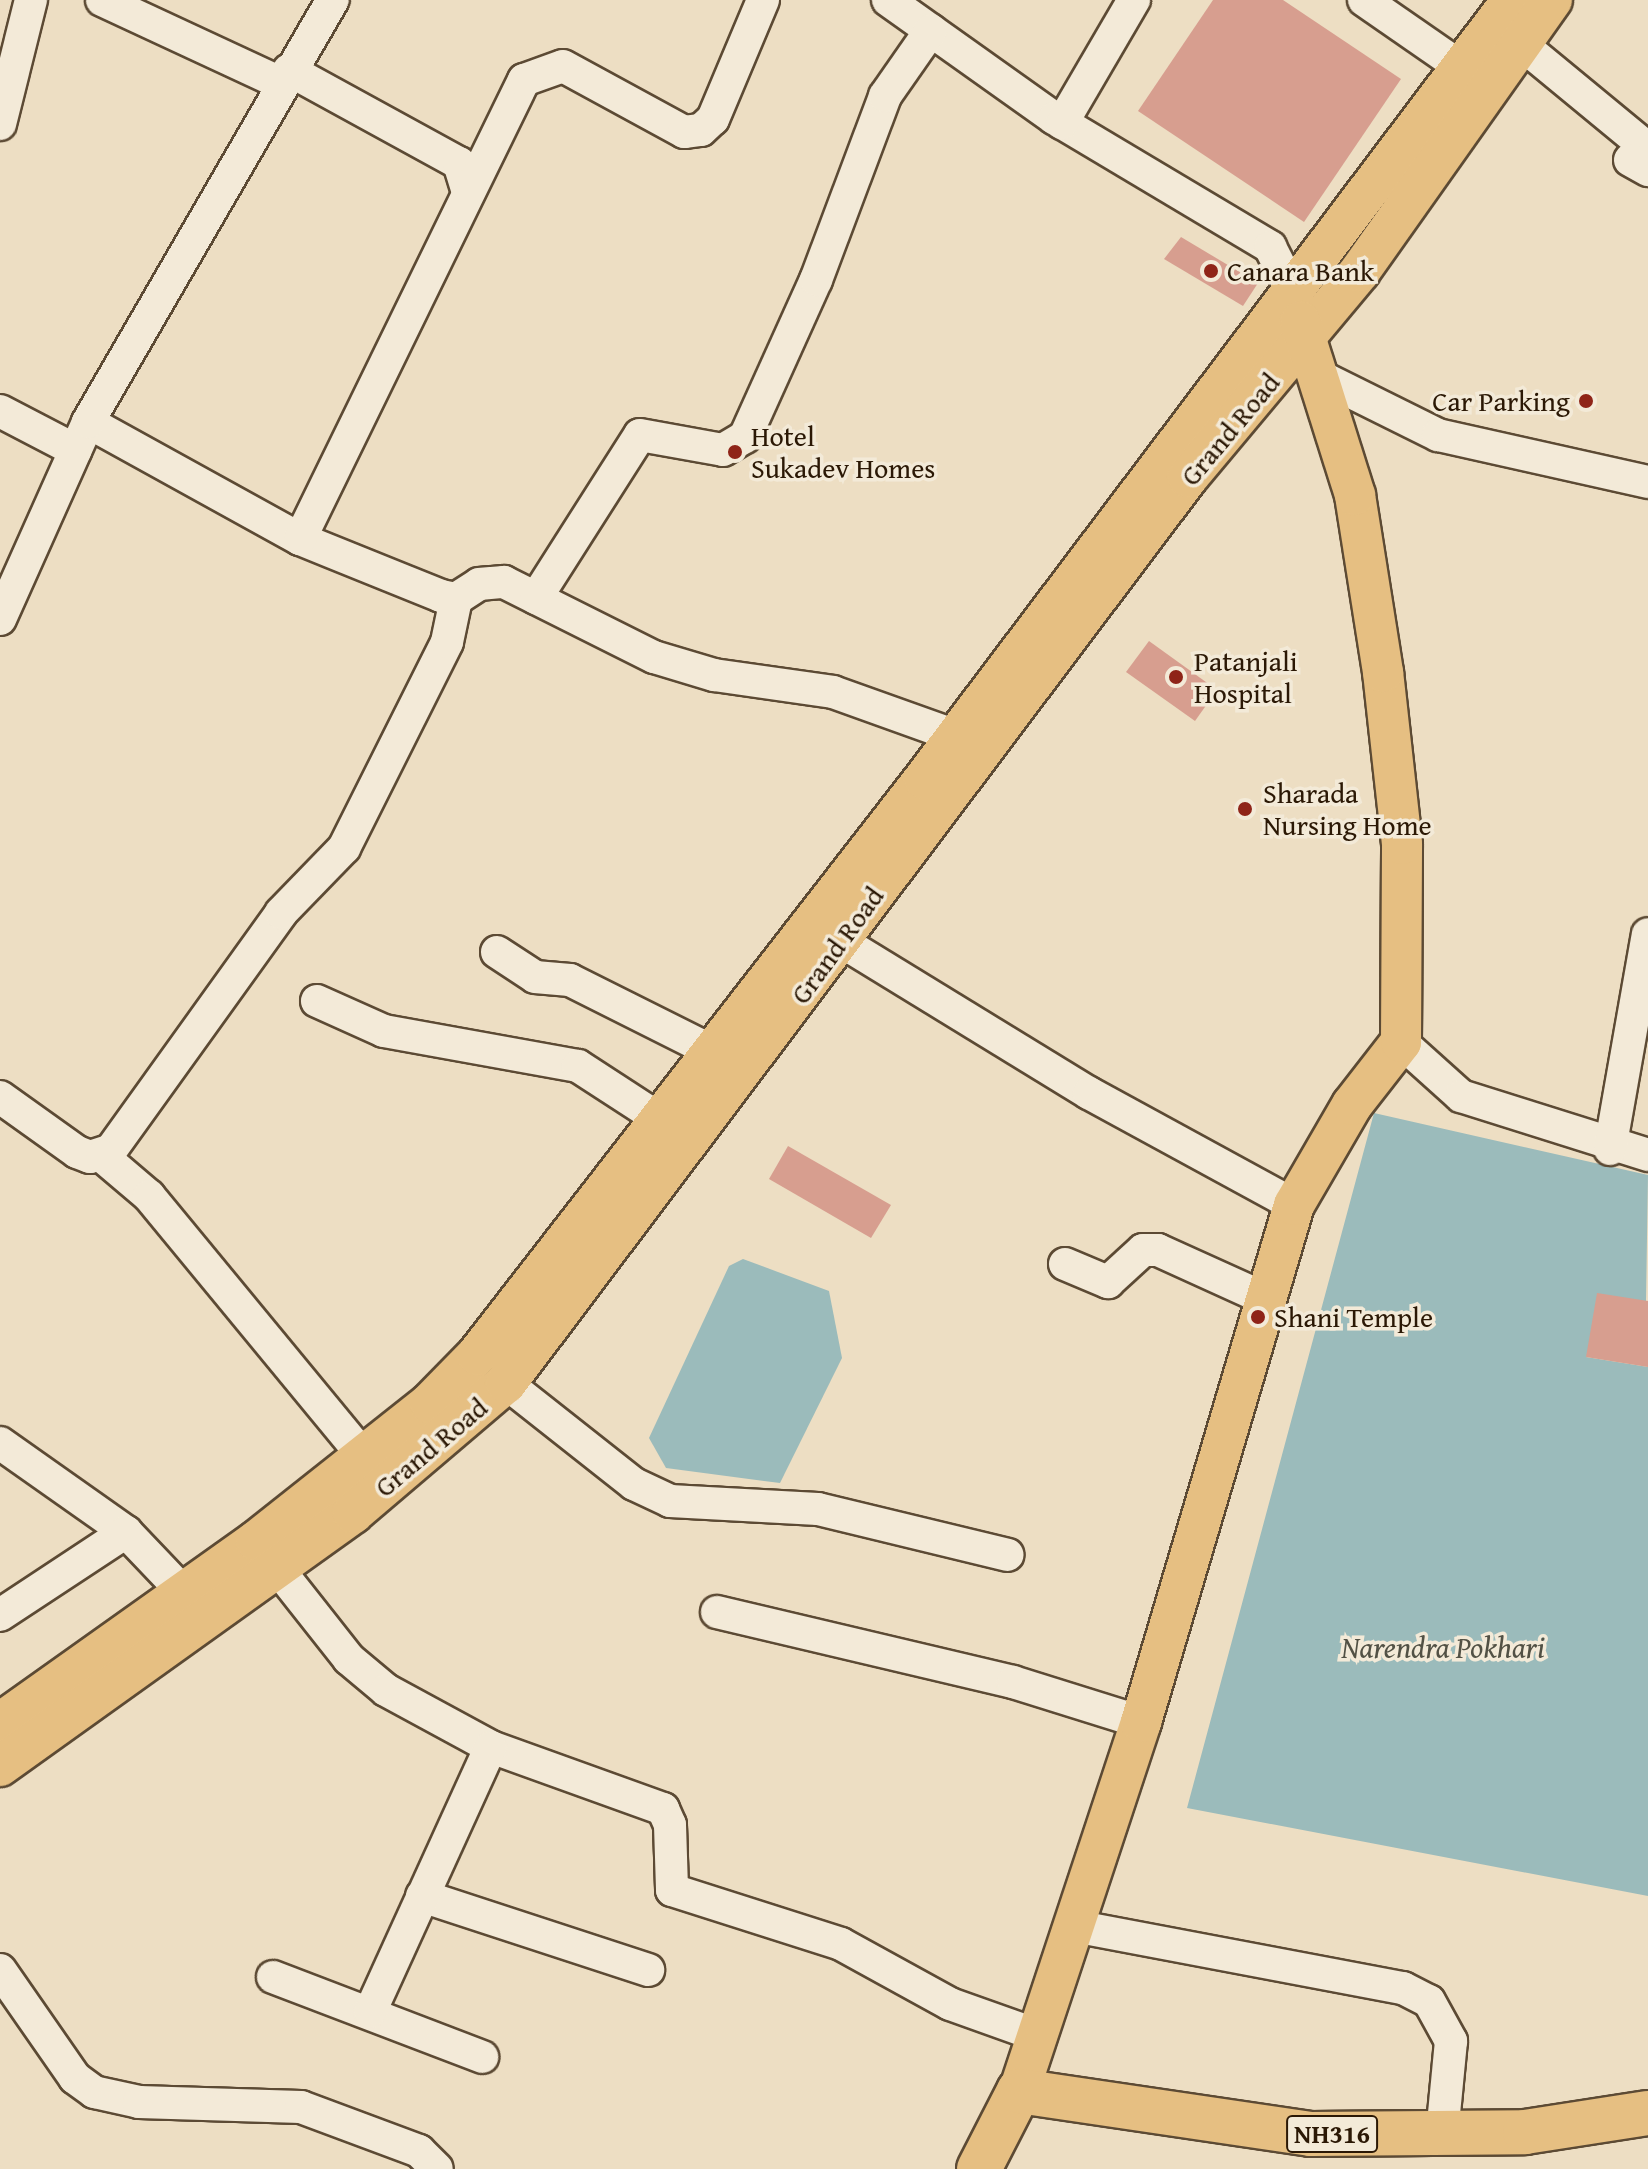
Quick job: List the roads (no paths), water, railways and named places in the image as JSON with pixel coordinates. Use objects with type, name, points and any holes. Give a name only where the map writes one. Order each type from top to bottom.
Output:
[{"type":"highway","name":"NH316","points":[[1019,2091],[1220,2125],[1442,2134],[1525,2132],[1648,2113]]},
{"type":"highway","points":[[979,2169],[1019,2091]]},
{"type":"main road","name":"Grand Road","points":[[0,1723],[185,1594],[267,1554],[364,1457],[477,1355],[714,1052],[1465,70],[1512,0]]},
{"type":"main road","name":"Grand Road","points":[[0,1766],[267,1554],[506,1383],[1188,477],[1309,356],[1552,0]]},
{"type":"main road","points":[[1019,2091],[1141,1722],[1294,1205],[1352,1105],[1401,1042],[1402,844],[1383,672],[1355,495],[1309,356],[1293,292]]},
{"type":"street","points":[[0,124],[31,0]]},
{"type":"street","points":[[102,0],[285,77],[459,163],[467,189]]},
{"type":"street","points":[[0,619],[81,436],[285,77],[333,0]]},
{"type":"street","points":[[300,539],[467,189],[524,80],[547,68],[563,66],[684,132],[701,130],[713,119],[763,0]]},
{"type":"street","points":[[888,0],[1062,123],[1270,247],[1293,292]]},
{"type":"street","points":[[1062,123],[1134,0]]},
{"type":"street","points":[[1364,0],[1465,70]]},
{"type":"street","points":[[536,598],[640,435],[723,450],[745,437],[816,280],[885,96],[931,30]]},
{"type":"street","points":[[1521,44],[1640,158]]},
{"type":"street","points":[[1309,356],[1438,435],[1648,482]]},
{"type":"street","points":[[0,411],[81,436],[300,539],[456,599]]},
{"type":"street","points":[[102,1156],[281,913],[344,848],[447,642],[456,599],[490,580],[536,598],[654,657],[714,675],[833,692],[956,736]]},
{"type":"street","points":[[839,940],[1089,1093],[1294,1205]]},
{"type":"street","points":[[1610,1149],[1647,942]]},
{"type":"street","points":[[497,952],[535,977],[570,980],[714,1052]]},
{"type":"street","points":[[317,1001],[384,1031],[578,1066],[661,1120]]},
{"type":"street","points":[[1401,1042],[1461,1096],[1610,1149],[1648,1155]]},
{"type":"street","points":[[0,1097],[77,1152],[102,1156],[149,1196],[364,1457]]},
{"type":"street","points":[[1065,1264],[1108,1282],[1143,1250],[1158,1250],[1266,1299]]},
{"type":"street","points":[[506,1383],[634,1484],[670,1501],[818,1509],[1008,1555]]},
{"type":"street","points":[[0,1443],[126,1532],[185,1594]]},
{"type":"street","points":[[0,1615],[126,1532]]},
{"type":"street","points":[[267,1554],[349,1659],[386,1690],[491,1747],[663,1809],[670,1825],[672,1890],[841,1944],[950,2004],[1037,2035]]},
{"type":"street","points":[[717,1612],[1013,1682],[1141,1722]]},
{"type":"street","points":[[370,2012],[491,1747]]},
{"type":"street","points":[[422,1896],[648,1970]]},
{"type":"street","points":[[1074,1926],[1403,1988],[1429,2001],[1451,2041],[1442,2134]]},
{"type":"street","points":[[0,1970],[75,2078],[94,2092],[139,2102],[301,2107],[419,2151],[437,2169]]},
{"type":"street","points":[[273,1977],[482,2057]]},
{"type":"water","name":"Narendra Pokhari","points":[[1374,1113],[1648,1175],[1646,1301],[1586,1357],[1648,1367],[1648,1896],[1187,1808]]},
{"type":"water","points":[[743,1259],[829,1291],[842,1358],[780,1483],[666,1468],[649,1438],[729,1266]]},
{"type":"place","name":"Canara Bank","points":[[1211,271]]},
{"type":"place","name":"Car Parking","points":[[1586,401]]},
{"type":"place","name":"Hotel Sukadev Homes","points":[[735,452]]},
{"type":"place","name":"Patanjali Hospital","points":[[1176,677]]},
{"type":"place","name":"Sharada Nursing Home","points":[[1245,809]]},
{"type":"place","name":"Shani Temple","points":[[1258,1317]]}]
